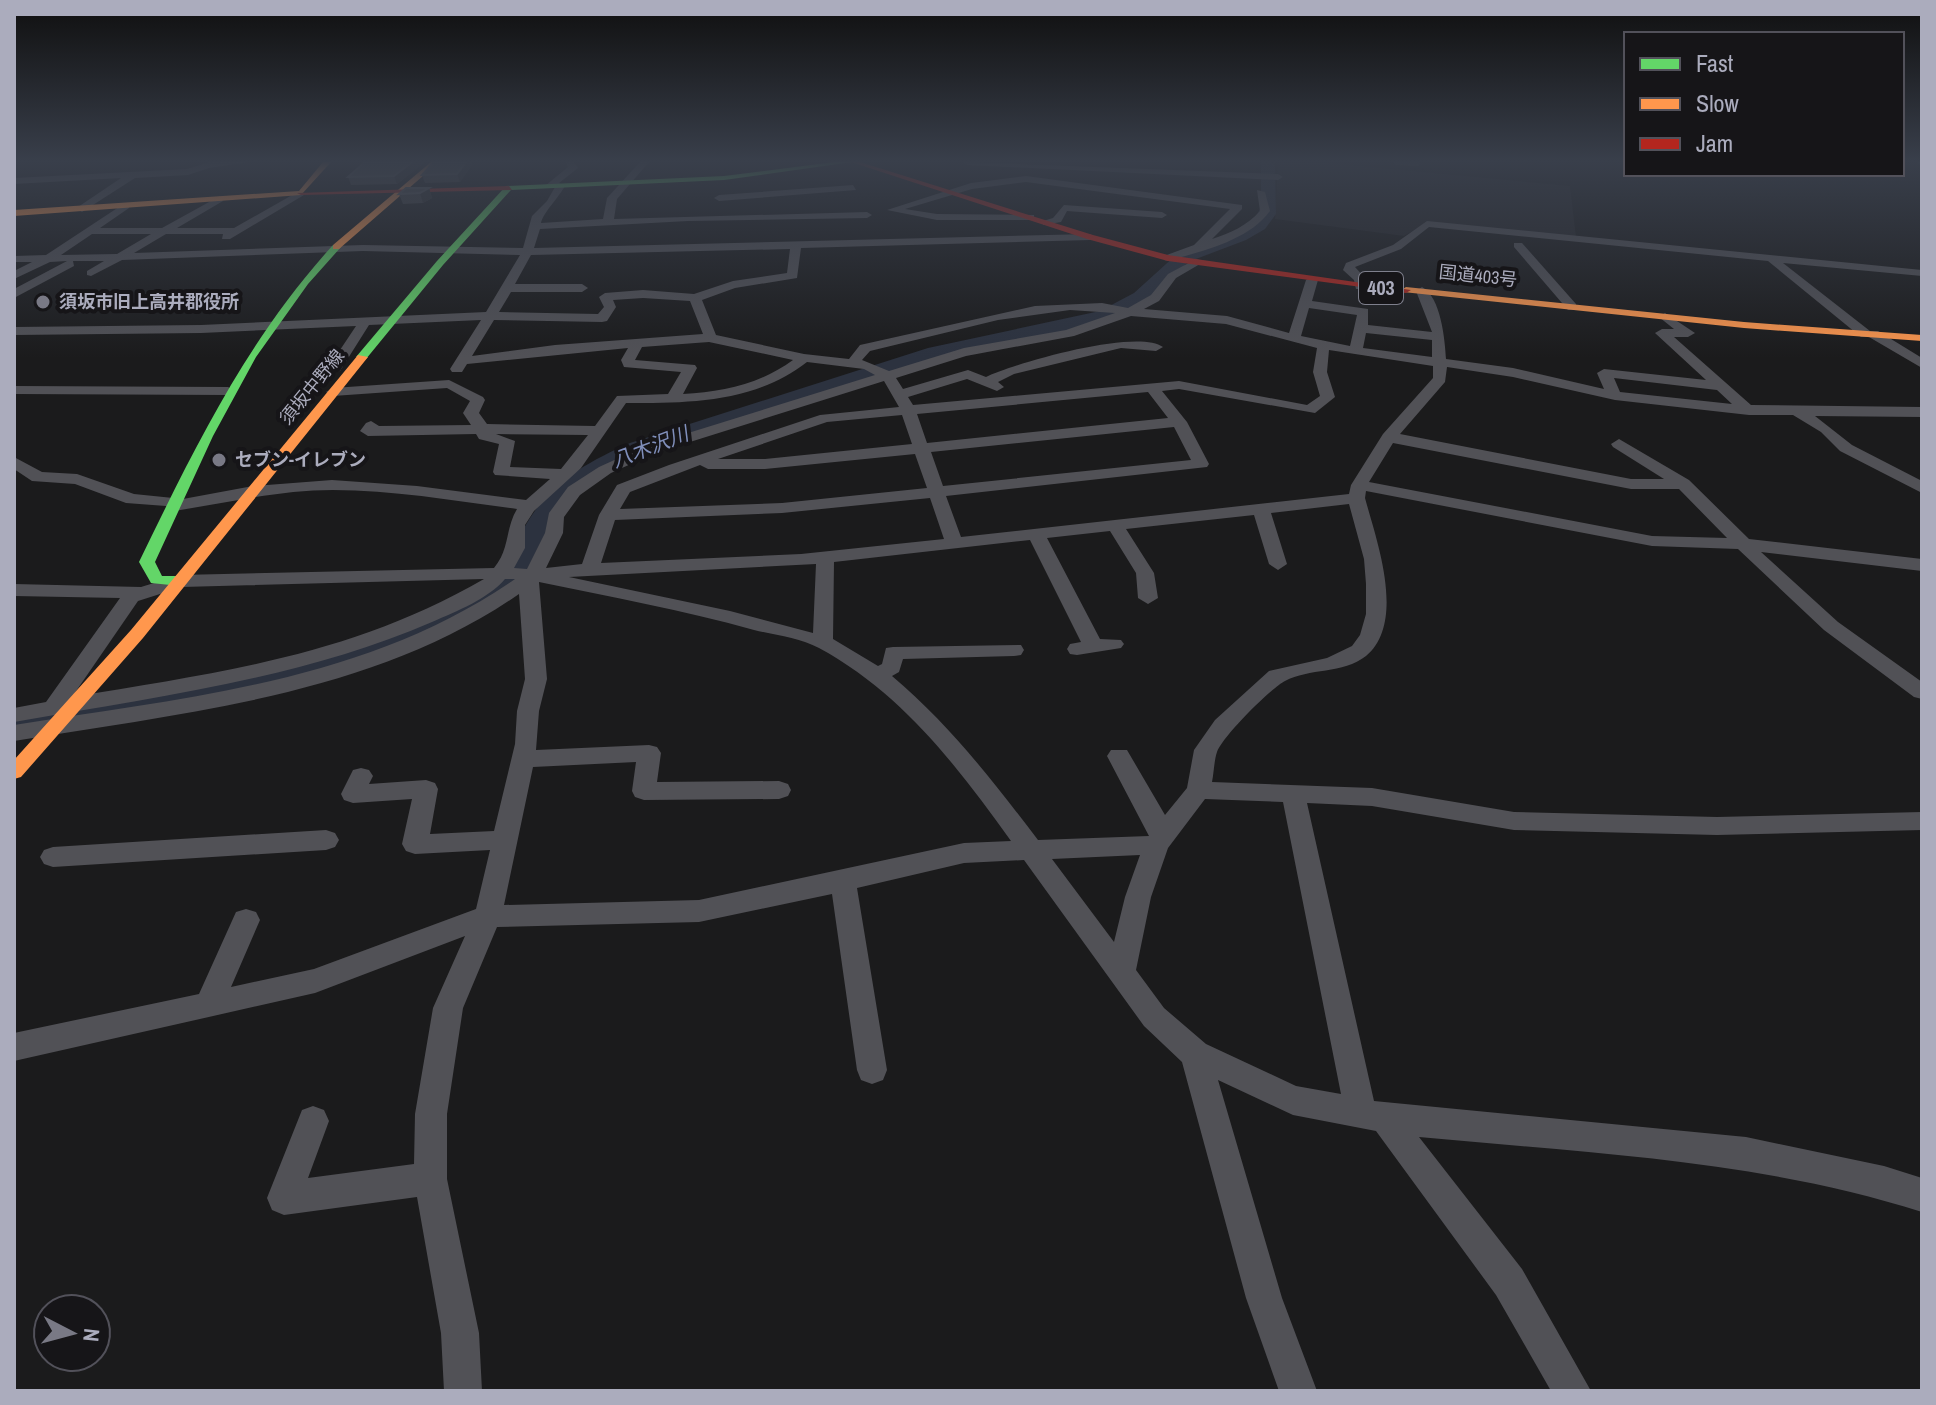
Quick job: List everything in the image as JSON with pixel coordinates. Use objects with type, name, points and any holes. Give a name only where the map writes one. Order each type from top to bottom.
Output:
[{"type":"main road","points":[[180,581],[157,580],[147,562],[228,391],[292,294],[335,248],[359,228]]},
{"type":"main road","name":"須坂中野線","points":[[14,772],[136,635],[449,249],[470,228]]},
{"type":"main road","name":"国道403号","points":[[1061,228],[1168,258],[1197,255],[1312,280],[1665,317],[1922,338]]},
{"type":"street","points":[[51,241],[67,228]]},
{"type":"street","points":[[14,275],[49,258],[97,228]]},
{"type":"street","points":[[91,273],[171,228]]},
{"type":"street","points":[[198,255],[245,228]]},
{"type":"street","points":[[449,384],[528,255],[537,228]]},
{"type":"street","points":[[814,228],[1090,237]]},
{"type":"street","points":[[1197,255],[1200,242],[1216,228]]},
{"type":"street","points":[[463,1391],[460,1333],[430,1179],[431,1114],[448,1008],[488,916],[522,759],[536,679],[528,585],[554,533],[555,517],[574,491],[605,470],[649,450],[883,373],[964,352],[1069,333],[1130,312],[1155,298],[1172,276],[1197,255],[1248,228]]},
{"type":"street","points":[[1360,286],[1360,279],[1349,270],[1350,265],[1397,247],[1422,228]]},
{"type":"street","points":[[1461,228],[1922,273]]},
{"type":"street","points":[[19,259],[335,248],[527,252],[796,245],[859,229]]},
{"type":"street","points":[[92,231],[239,231]]},
{"type":"street","points":[[14,331],[271,327],[489,316],[602,318],[610,307],[605,297],[643,294],[695,298],[733,285],[793,276],[796,245]]},
{"type":"street","points":[[1518,245],[1572,307]]},
{"type":"street","points":[[19,259],[38,250]]},
{"type":"street","points":[[14,294],[81,258]]},
{"type":"street","points":[[1773,260],[1870,334],[1922,364]]},
{"type":"street","points":[[1294,338],[1312,280]]},
{"type":"street","points":[[505,288],[582,288]]},
{"type":"street","points":[[1121,975],[1138,897],[1160,840],[1199,790],[1206,750],[1223,725],[1277,676],[1333,663],[1359,651],[1370,636],[1376,614],[1376,584],[1357,491],[1389,437],[1440,379],[1438,329],[1422,291]]},
{"type":"street","points":[[695,298],[710,332],[709,338]]},
{"type":"street","points":[[853,363],[865,348],[1028,312],[1079,304],[1114,307],[1130,312],[1227,320],[1324,346],[1539,377],[1615,396],[1749,411],[1922,412]]},
{"type":"street","points":[[1305,304],[1364,312],[1355,352]]},
{"type":"street","points":[[986,382],[1009,371],[1121,344],[1154,350],[1185,316]]},
{"type":"street","points":[[1665,317],[1688,333],[1662,333],[1749,411]]},
{"type":"street","points":[[335,368],[366,320]]},
{"type":"street","points":[[1360,328],[1438,337]]},
{"type":"street","points":[[737,346],[749,329]]},
{"type":"street","points":[[461,361],[555,349],[709,338],[804,358],[853,363],[883,373],[904,403],[954,542]]},
{"type":"street","points":[[637,344],[628,360],[629,364],[690,368],[673,398]]},
{"type":"street","points":[[590,569],[608,515],[623,489],[825,418],[904,403],[1007,401],[1179,385],[1310,410],[1328,397],[1320,380],[1318,361],[1324,346]]},
{"type":"street","points":[[14,733],[66,712],[268,670],[337,652],[448,608],[491,583],[502,573],[516,548],[516,525],[530,506],[575,465],[622,399],[710,398],[786,375],[804,358]]},
{"type":"street","points":[[1615,396],[1604,373],[1721,386]]},
{"type":"street","points":[[904,403],[968,374],[1002,390],[1007,401]]},
{"type":"street","points":[[333,392],[449,384],[478,400],[471,413],[485,436],[507,441],[501,472],[562,474]]},
{"type":"street","points":[[608,515],[768,509],[1201,464],[1179,422],[1152,388]]},
{"type":"street","points":[[14,390],[228,391]]},
{"type":"street","points":[[1796,410],[1826,429],[1846,448],[1922,488]]},
{"type":"street","points":[[687,464],[765,464],[1179,422]]},
{"type":"street","points":[[371,426],[368,431],[599,431]]},
{"type":"street","points":[[1389,437],[1631,484],[1683,484]]},
{"type":"street","points":[[1619,444],[1683,484],[1742,544],[1831,626],[1922,692]]},
{"type":"street","points":[[14,462],[38,477],[77,479],[132,499],[175,504],[332,485],[417,491],[530,506]]},
{"type":"street","points":[[14,715],[250,692],[333,673],[420,642],[499,601],[531,575],[590,569],[760,564],[1261,509],[1357,491],[1652,541],[1742,544],[1922,565]]},
{"type":"street","points":[[1261,509],[1278,564]]},
{"type":"street","points":[[1115,525],[1145,573],[1148,598]]},
{"type":"street","points":[[1035,533],[1095,646]]},
{"type":"street","points":[[823,642],[825,557]]},
{"type":"street","points":[[66,712],[105,635],[131,597],[180,581],[502,573],[531,575],[730,617],[823,642],[877,675],[925,716],[1032,848],[1154,1017],[1195,1054],[1293,1100],[1373,1116],[1746,1153],[1884,1183],[1922,1195]]},
{"type":"street","points":[[14,590],[141,593]]},
{"type":"street","points":[[105,635],[136,635]]},
{"type":"street","points":[[877,675],[892,667],[893,653],[1014,650]]},
{"type":"street","points":[[522,759],[649,753],[644,791],[779,790]]},
{"type":"street","points":[[1119,756],[1160,840]]},
{"type":"street","points":[[361,776],[353,794],[426,789],[415,844],[504,840]]},
{"type":"street","points":[[1199,790],[1372,797],[1514,821],[1717,826],[1922,821]]},
{"type":"street","points":[[1293,794],[1373,1116],[1509,1282],[1572,1391]]},
{"type":"street","points":[[53,857],[326,840]]},
{"type":"street","points":[[14,1047],[315,981],[488,916],[699,911],[843,882],[964,853],[1160,840]]},
{"type":"street","points":[[843,882],[872,1070]]},
{"type":"street","points":[[208,1006],[246,920]]},
{"type":"street","points":[[1195,1054],[1264,1298],[1298,1391]]},
{"type":"street","points":[[313,1121],[284,1198],[430,1179]]},
{"type":"shaded area","points":[[1340,228],[1419,228],[1404,236]]},
{"type":"shaded area","points":[[1476,228],[1575,228],[1576,237]]},
{"type":"waterway","name":"八木沢川","points":[[14,725],[225,688],[329,662],[380,645],[458,613],[501,588],[520,564],[551,507],[572,485],[610,461],[722,419],[957,346],[1076,324],[1107,315],[1141,297],[1182,259],[1256,228]]},
{"type":"traffic: fast","points":[[362,357],[473,228]]},
{"type":"traffic: fast","points":[[180,581],[157,580],[147,562],[207,436],[251,357],[304,282],[336,247]]},
{"type":"traffic: slow","points":[[336,247],[359,228]]},
{"type":"traffic: slow","points":[[1406,290],[1744,325],[1922,338]]},
{"type":"traffic: slow","points":[[14,772],[137,634],[362,357]]},
{"type":"traffic: jam","points":[[1060,228],[1168,258],[1406,290]]},
{"type":"place","name":"須坂市旧上高井郡役所","points":[[43,302]]},
{"type":"place","name":"セブン-イレブン","points":[[219,460]]}]
